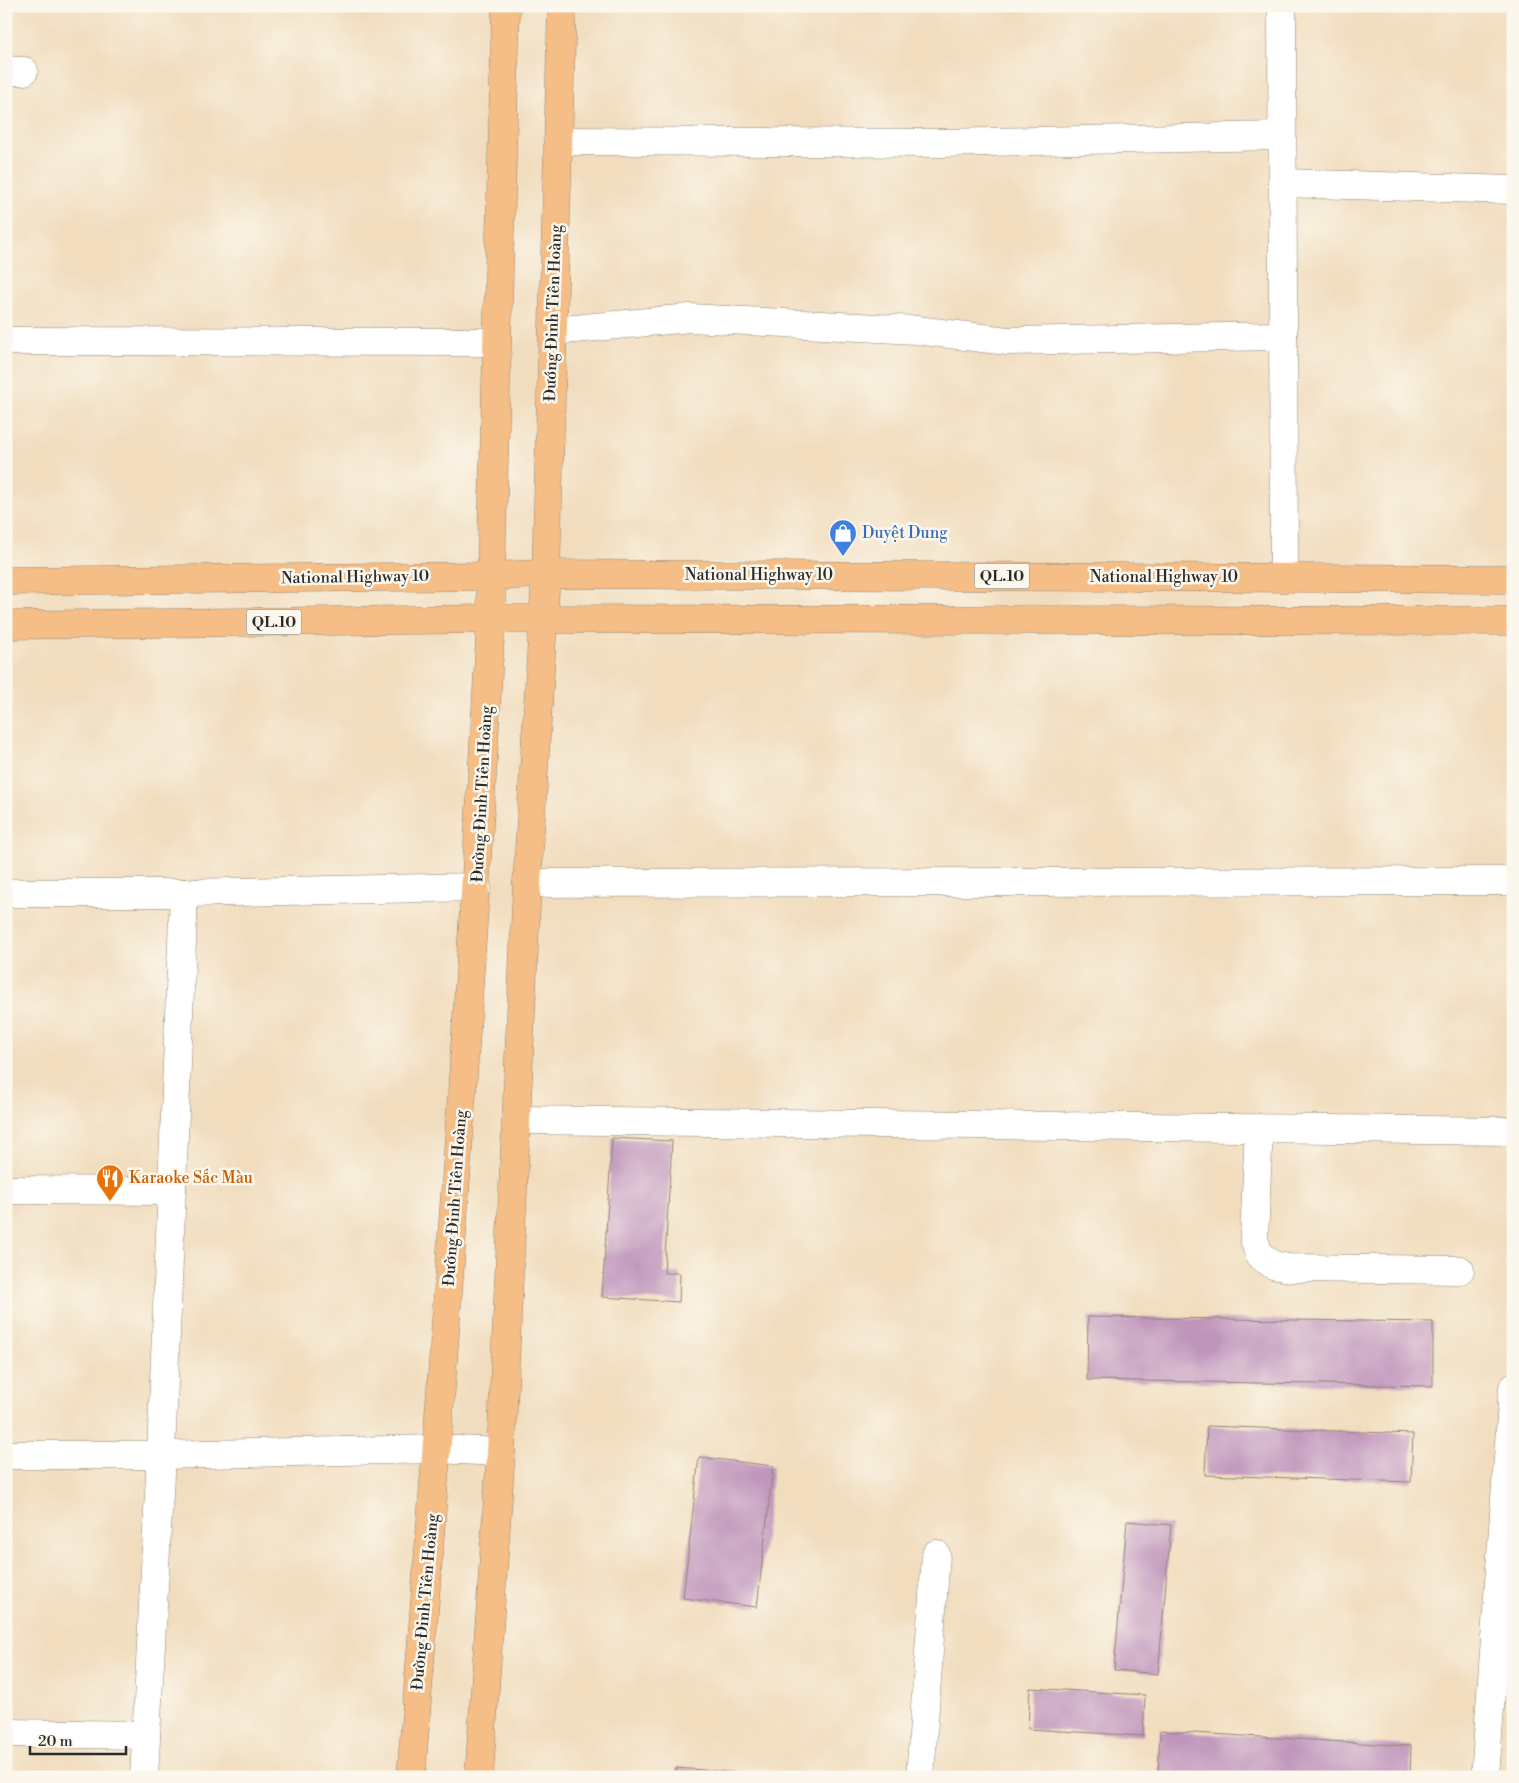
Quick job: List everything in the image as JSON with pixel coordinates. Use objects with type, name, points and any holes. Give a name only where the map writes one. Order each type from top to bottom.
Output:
[{"type":"main road","points":[[491,620],[506,6]]},
{"type":"main road","name":"Đướng Đinh Tiên Hoàng","points":[[542,620],[546,574],[562,6]]},
{"type":"main road","name":"National Highway 10","points":[[6,581],[546,574],[1513,579]]},
{"type":"main road","name":"QL.10","points":[[6,625],[491,620],[1513,621]]},
{"type":"main road","name":"Đường Đinh Tiên Hoàng","points":[[411,1777],[437,1450],[477,887],[491,620]]},
{"type":"main road","points":[[480,1777],[501,1452],[542,620]]},
{"type":"street","points":[[1282,6],[1284,578]]},
{"type":"street","points":[[558,141],[941,143],[1282,136]]},
{"type":"street","points":[[1282,183],[1513,190]]},
{"type":"street","points":[[553,331],[690,318],[916,330],[1007,341],[1283,336]]},
{"type":"street","points":[[6,341],[497,342]]},
{"type":"street","points":[[528,883],[1513,881]]},
{"type":"street","points":[[6,893],[184,893],[477,887]]},
{"type":"street","points":[[144,1777],[161,1455],[184,893]]},
{"type":"street","points":[[516,1120],[1513,1131]]},
{"type":"street","points":[[1259,1128],[1254,1238],[1259,1255],[1273,1265],[1288,1268],[1460,1270]]},
{"type":"street","points":[[6,1190],[172,1191]]},
{"type":"street","points":[[1485,1777],[1513,1388]]},
{"type":"street","points":[[6,1455],[161,1455],[437,1450],[501,1452]]},
{"type":"street","points":[[920,1777],[936,1554]]},
{"type":"street","points":[[6,1733],[146,1735]]},
{"type":"building","points":[[612,1138],[672,1141],[664,1273],[680,1273],[679,1302],[602,1297]]},
{"type":"building","points":[[1088,1317],[1433,1322],[1433,1386],[1087,1380]]},
{"type":"building","points":[[1207,1426],[1413,1434],[1411,1482],[1205,1475]]},
{"type":"building","points":[[699,1457],[773,1466],[757,1607],[683,1598]]},
{"type":"building","points":[[1127,1521],[1171,1525],[1158,1674],[1114,1670]]},
{"type":"building","points":[[1030,1688],[1145,1695],[1143,1736],[1028,1729]]},
{"type":"building","points":[[1160,1731],[1411,1746],[1410,1777],[1232,1777],[1158,1773]]},
{"type":"building","points":[[676,1768],[770,1775],[770,1777],[675,1777]]},
{"type":"place","name":"Duyệt Dung","points":[[843,557]]},
{"type":"place","name":"Karaoke Sắc Màu","points":[[110,1202]]}]
